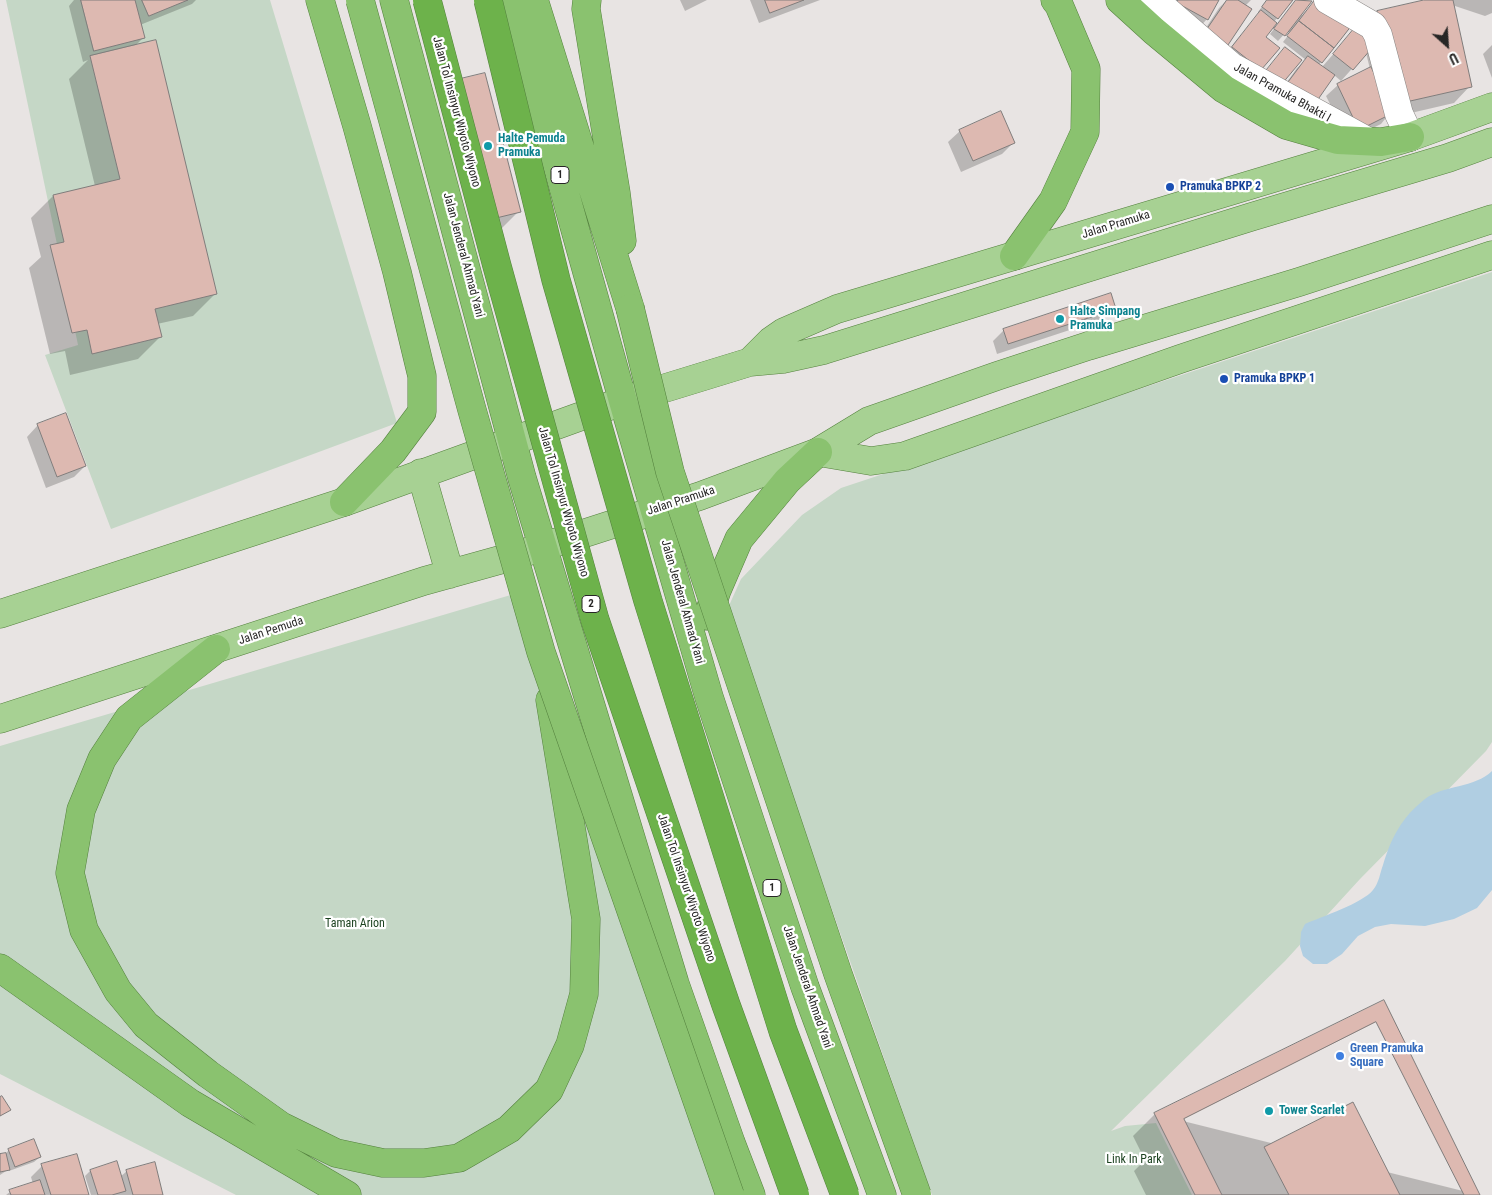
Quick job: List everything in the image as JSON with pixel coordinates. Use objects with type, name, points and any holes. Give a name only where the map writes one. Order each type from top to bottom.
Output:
[{"type":"highway","points":[[320,0],[397,272],[422,376],[422,412],[393,451],[344,502]]},
{"type":"highway","points":[[360,0],[472,410],[541,652],[730,1195]]},
{"type":"highway","name":"Jalan Jenderal Ahmad Yani","points":[[394,0],[512,440],[543,546],[675,984],[751,1195]]},
{"type":"highway","name":"Jalan Tol Insinyur Wiyoto Wiyono","points":[[426,0],[595,620],[726,1005],[795,1195]]},
{"type":"highway","points":[[488,0],[556,280],[648,601],[784,1031],[845,1195]]},
{"type":"highway","name":"Jalan Jenderal Ahmad Yani","points":[[511,0],[708,697],[806,987],[882,1195]]},
{"type":"highway","points":[[534,0],[630,308],[670,472],[834,964],[917,1195]]},
{"type":"highway","points":[[587,0],[586,9],[616,193],[630,308]]},
{"type":"highway","points":[[1014,256],[1053,201],[1086,132],[1086,68],[1055,0]]},
{"type":"highway","points":[[1120,0],[1224,90],[1286,124],[1338,140],[1381,142],[1410,137]]},
{"type":"highway","points":[[696,652],[717,590],[740,539],[787,481],[818,452]]},
{"type":"highway","points":[[216,649],[130,718],[102,759],[81,810],[70,873],[84,930],[118,991],[146,1025],[208,1074],[282,1126],[336,1153],[383,1163],[424,1163],[459,1158],[509,1129],[549,1090],[570,1045],[584,994],[586,919],[541,652]]},
{"type":"highway","points":[[0,968],[190,1103],[347,1195]]},
{"type":"main road","name":"Jalan Pramuka","points":[[750,362],[771,341],[784,332],[837,309],[1410,137],[1492,108]]},
{"type":"main road","points":[[1410,137],[1481,146]]},
{"type":"main road","name":"Jalan Pramuka","points":[[512,440],[623,401],[750,362],[783,359],[824,350],[1481,146]]},
{"type":"main road","name":"Jalan Pramuka","points":[[543,546],[700,496],[818,452],[869,422],[989,379],[1098,343],[1299,282],[1492,219]]},
{"type":"main road","points":[[818,452],[871,461],[905,456],[1180,359],[1492,255]]},
{"type":"main road","points":[[0,614],[344,502],[512,440]]},
{"type":"main road","points":[[421,473],[450,574]]},
{"type":"main road","name":"Jalan Pemuda","points":[[0,719],[450,574],[543,546]]},
{"type":"street","name":"Jalan Pramuka Bhakti I","points":[[1154,0],[1232,67],[1369,142]]},
{"type":"street","points":[[1328,0],[1373,26],[1378,35],[1400,114],[1410,137]]},
{"type":"green space","points":[[6,0],[270,0],[397,423],[111,529],[45,355],[78,345]]},
{"type":"green space","name":"Link In Park","points":[[1492,272],[1492,742],[1486,751],[1360,879],[1285,961],[1111,1131],[1125,1126],[1156,1123],[1192,1195],[932,1195],[727,610],[741,579],[802,515],[841,488]]},
{"type":"green space","name":"Taman Arion","points":[[531,589],[728,1195],[236,1195],[0,1074],[0,746]]},
{"type":"water","points":[[1492,771],[1492,890],[1477,908],[1454,919],[1425,926],[1391,924],[1375,927],[1358,936],[1342,954],[1327,964],[1313,964],[1303,956],[1300,946],[1301,932],[1305,924],[1351,905],[1373,890],[1398,829],[1417,806],[1432,794],[1477,781]]},
{"type":"building","points":[[81,0],[135,0],[145,38],[94,51]]},
{"type":"building","points":[[142,0],[188,0],[149,16]]},
{"type":"building","points":[[765,0],[804,0],[770,13]]},
{"type":"building","points":[[1178,0],[1219,0],[1208,20],[1177,3]]},
{"type":"building","points":[[1227,0],[1238,0],[1252,9],[1228,45],[1206,31]]},
{"type":"building","points":[[1267,0],[1293,0],[1278,19],[1262,7]]},
{"type":"building","points":[[1296,0],[1312,1],[1285,36],[1274,29]]},
{"type":"building","points":[[1315,0],[1352,25],[1334,48],[1299,21]]},
{"type":"building","points":[[1424,0],[1453,0],[1472,87],[1397,104],[1377,11]]},
{"type":"building","points":[[1261,10],[1277,23],[1266,37],[1280,48],[1261,70],[1232,47]]},
{"type":"building","points":[[1299,21],[1334,48],[1322,63],[1287,36]]},
{"type":"building","points":[[1358,24],[1378,41],[1353,70],[1333,54]]},
{"type":"building","points":[[156,40],[217,294],[155,309],[162,337],[92,354],[87,330],[72,333],[50,245],[64,242],[53,195],[120,179],[90,56]]},
{"type":"building","points":[[1285,47],[1302,60],[1281,85],[1265,72]]},
{"type":"building","points":[[1308,56],[1335,75],[1312,108],[1284,88]]},
{"type":"building","points":[[1371,67],[1393,113],[1359,130],[1337,84]]},
{"type":"building","name":"Halte Pemuda Pramuka","points":[[485,73],[521,212],[492,219],[456,80]]},
{"type":"building","points":[[1001,111],[1015,143],[973,161],[959,130]]},
{"type":"building","name":"Halte Simpang Pramuka","points":[[1111,293],[1116,309],[1008,344],[1003,329]]},
{"type":"building","points":[[66,413],[86,466],[57,477],[37,424]]},
{"type":"building","name":"Green Pramuka Square","points":[[1384,1000],[1480,1195],[1195,1195],[1154,1113]]},
{"type":"building","name":"Tower Scarlet","points":[[1376,1022],[1464,1195],[1400,1195],[1353,1102],[1264,1147],[1289,1195],[1222,1195],[1184,1119]]},
{"type":"building","points":[[2,1096],[11,1110],[0,1116],[0,1097]]},
{"type":"building","points":[[34,1139],[41,1157],[15,1167],[8,1149]]},
{"type":"building","points":[[6,1153],[10,1170],[0,1172],[0,1154]]},
{"type":"building","points":[[77,1154],[89,1195],[51,1195],[41,1164]]},
{"type":"building","points":[[117,1161],[126,1191],[112,1195],[98,1195],[90,1170]]},
{"type":"building","points":[[155,1162],[163,1195],[133,1195],[126,1170]]},
{"type":"building","points":[[40,1180],[45,1195],[11,1195],[9,1190]]},
{"type":"place","name":"Halte Pemuda Pramuka","points":[[488,146]]},
{"type":"place","name":"Pramuka BPKP 2","points":[[1170,187]]},
{"type":"place","name":"Halte Simpang Pramuka","points":[[1060,319]]},
{"type":"place","name":"Pramuka BPKP 1","points":[[1224,379]]},
{"type":"place","name":"Green Pramuka Square","points":[[1340,1056]]},
{"type":"place","name":"Tower Scarlet","points":[[1269,1111]]}]
